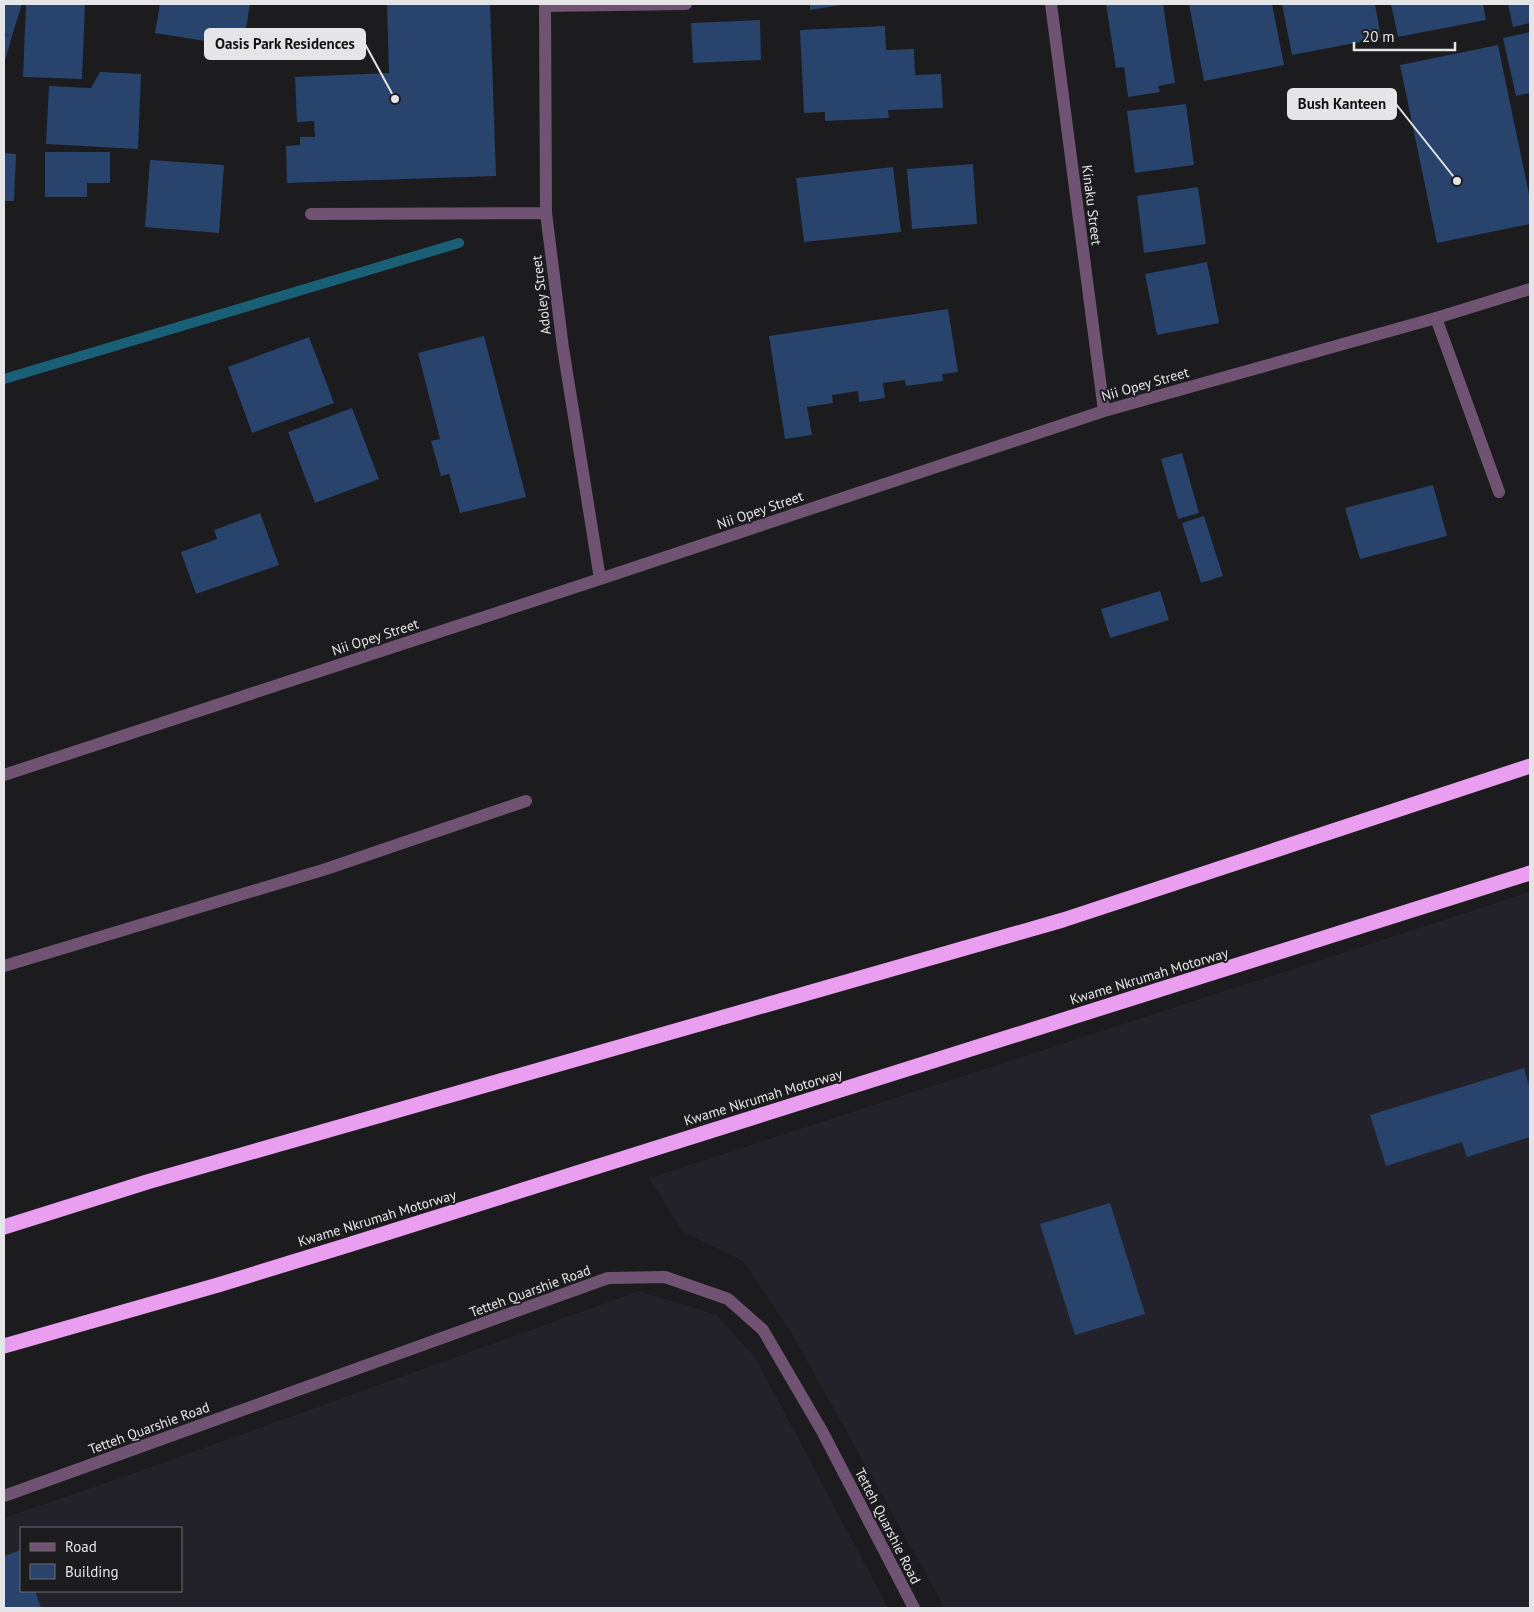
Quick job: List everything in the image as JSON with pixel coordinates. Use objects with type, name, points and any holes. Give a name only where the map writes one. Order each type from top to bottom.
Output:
[{"type":"highway","points":[[4,1227],[166,1177],[1063,920],[1530,766]]},
{"type":"highway","name":"Kwame Nkrumah Motorway","points":[[4,1346],[218,1285],[355,1243],[1530,873]]},
{"type":"street","points":[[545,5],[686,4]]},
{"type":"street","name":"Kinaku Street","points":[[1051,4],[1104,410]]},
{"type":"street","name":"Adoley Street","points":[[545,5],[546,213],[563,348],[600,579]]},
{"type":"street","points":[[311,214],[546,213]]},
{"type":"street","name":"Nii Opey Street","points":[[4,775],[600,579],[1104,410],[1436,318],[1530,289]]},
{"type":"street","points":[[1436,318],[1499,492]]},
{"type":"street","points":[[4,966],[326,869],[526,801]]},
{"type":"street","name":"Tetteh Quarshie Road","points":[[4,1496],[608,1278],[665,1277],[728,1299],[763,1330],[822,1431],[914,1608]]},
{"type":"shaded area","points":[[1530,892],[1530,1608],[945,1608],[792,1334],[743,1261],[683,1232],[649,1178]]},
{"type":"shaded area","points":[[639,1291],[717,1315],[755,1357],[888,1608],[4,1608],[4,1518],[140,1471]]},
{"type":"building","points":[[4,4],[22,4],[12,36],[4,34]]},
{"type":"building","points":[[26,4],[85,4],[82,79],[23,77]]},
{"type":"building","points":[[160,4],[250,4],[243,47],[155,33]]},
{"type":"building","points":[[387,4],[490,4],[496,176],[287,183],[286,146],[300,145],[300,137],[315,137],[314,121],[297,122],[295,77],[389,73]]},
{"type":"building","points":[[810,4],[841,4],[841,5],[810,10]]},
{"type":"building","points":[[1106,4],[1163,4],[1175,83],[1158,86],[1160,92],[1128,97],[1124,67],[1116,68]]},
{"type":"building","points":[[1189,4],[1272,4],[1284,65],[1204,81]]},
{"type":"building","points":[[1282,4],[1375,4],[1381,38],[1292,55]]},
{"type":"building","points":[[1391,4],[1483,4],[1486,20],[1398,37]]},
{"type":"building","points":[[1508,4],[1530,4],[1530,23],[1513,27]]},
{"type":"building","points":[[760,20],[761,60],[693,63],[691,23]]},
{"type":"building","points":[[885,26],[886,50],[914,49],[915,75],[941,74],[943,108],[888,110],[889,118],[825,121],[825,112],[804,113],[800,30]]},
{"type":"building","points":[[1530,32],[1530,93],[1516,96],[1503,38]]},
{"type":"building","points":[[4,35],[12,36],[4,64]]},
{"type":"building","points":[[1498,45],[1530,199],[1530,224],[1437,243],[1400,65]]},
{"type":"building","points":[[100,72],[141,74],[138,149],[46,144],[49,86],[91,88]]},
{"type":"building","points":[[1186,104],[1194,165],[1135,173],[1127,111]]},
{"type":"building","points":[[45,152],[110,152],[110,183],[87,183],[87,197],[45,197]]},
{"type":"building","points":[[4,153],[16,154],[14,201],[4,201]]},
{"type":"building","points":[[150,160],[224,165],[219,233],[145,227]]},
{"type":"building","points":[[973,164],[977,224],[912,229],[907,169]]},
{"type":"building","points":[[893,167],[901,232],[804,242],[796,178]]},
{"type":"building","points":[[1198,187],[1206,244],[1144,253],[1137,196]]},
{"type":"building","points":[[1207,262],[1219,323],[1157,335],[1145,274]]},
{"type":"building","points":[[948,309],[958,372],[942,374],[943,381],[906,386],[905,380],[883,383],[885,398],[859,402],[858,391],[832,395],[833,403],[807,407],[812,435],[785,439],[769,336]]},
{"type":"building","points":[[484,336],[526,497],[460,513],[449,474],[441,476],[431,441],[440,439],[418,353]]},
{"type":"building","points":[[309,337],[334,403],[252,433],[228,367]]},
{"type":"building","points":[[352,408],[379,479],[315,503],[288,432]]},
{"type":"building","points":[[1182,453],[1199,513],[1178,519],[1161,459]]},
{"type":"building","points":[[1433,485],[1447,536],[1360,559],[1345,508]]},
{"type":"building","points":[[260,513],[279,565],[196,594],[181,552],[217,539],[214,530]]},
{"type":"building","points":[[1204,516],[1223,576],[1201,583],[1182,523]]},
{"type":"building","points":[[1160,591],[1169,620],[1110,638],[1101,609]]},
{"type":"building","points":[[1524,1068],[1530,1089],[1530,1137],[1467,1157],[1462,1142],[1386,1166],[1370,1115]]},
{"type":"building","points":[[1110,1203],[1145,1314],[1075,1335],[1040,1224]]},
{"type":"building","points":[[20,1550],[20,1592],[35,1592],[41,1608],[4,1608],[4,1556]]},
{"type":"waterway","points":[[4,379],[459,243]]},
{"type":"place","name":"Oasis Park Residences","points":[[395,99]]},
{"type":"place","name":"Bush Kanteen","points":[[1457,181]]}]
